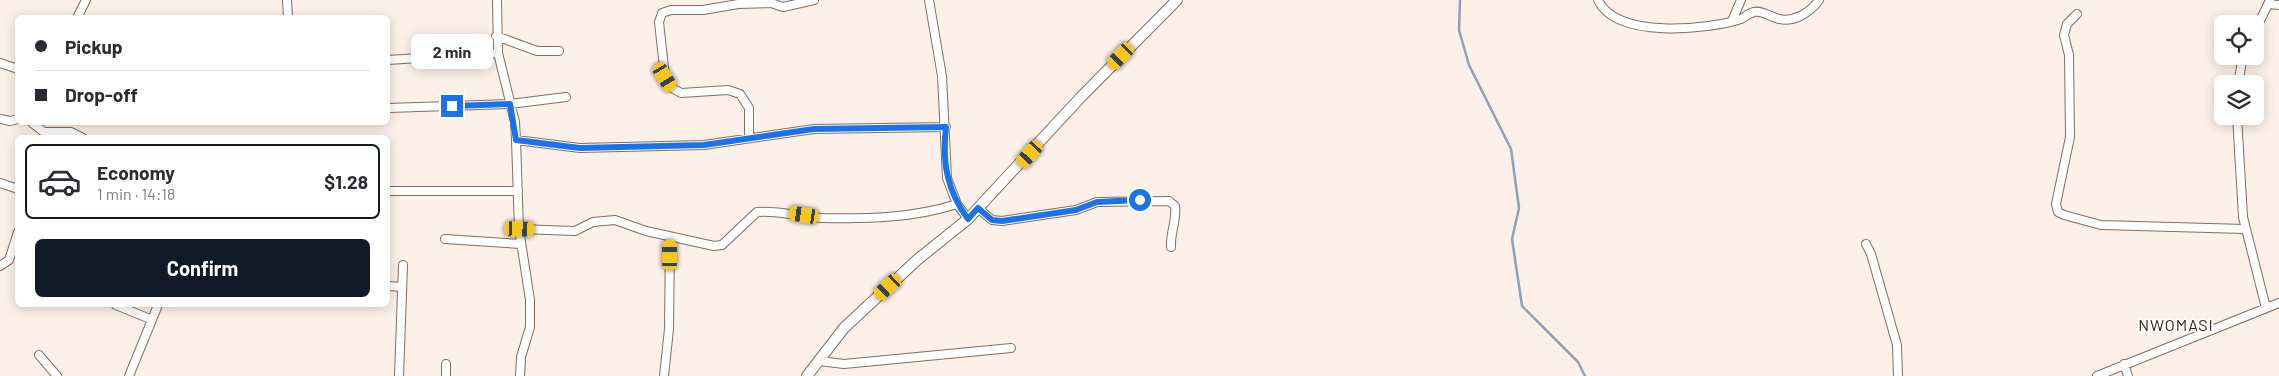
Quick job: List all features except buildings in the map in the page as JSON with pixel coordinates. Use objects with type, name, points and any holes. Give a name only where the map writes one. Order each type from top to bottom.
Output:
[{"type":"street","points":[[78,15],[86,0]]},
{"type":"street","points":[[286,0],[288,15]]},
{"type":"street","points":[[497,0],[496,36],[516,140],[521,244],[530,300],[530,327],[521,357],[520,376]]},
{"type":"street","points":[[749,138],[749,108],[740,94],[728,90],[681,93],[672,88],[665,77],[659,22],[662,13],[671,10],[703,10],[738,4],[771,3],[783,7],[814,0]]},
{"type":"street","points":[[929,0],[942,76],[946,127],[945,166],[957,204],[968,219]]},
{"type":"street","points":[[807,376],[844,328],[917,260],[968,219],[1080,98],[1177,0]]},
{"type":"street","points":[[1598,0],[1601,7],[1610,15],[1646,26],[1669,29],[1732,21],[1760,12],[1777,18],[1792,19],[1802,15],[1818,0]]},
{"type":"street","points":[[1732,21],[1741,0]]},
{"type":"street","points":[[2264,15],[2270,2],[2279,5]]},
{"type":"street","points":[[2077,14],[2067,24],[2064,35],[2069,55],[2070,137],[2056,204],[2058,212],[2101,225],[2245,229]]},
{"type":"street","points":[[496,36],[537,51],[559,51]]},
{"type":"street","points":[[390,60],[498,52]]},
{"type":"street","points":[[0,63],[15,68]]},
{"type":"street","points":[[390,108],[510,104],[566,97]]},
{"type":"street","points":[[0,119],[15,120]]},
{"type":"street","points":[[35,125],[44,132],[71,132],[77,135]]},
{"type":"street","points":[[2237,125],[2241,196],[2245,229],[2266,308]]},
{"type":"street","points":[[516,140],[580,148],[704,145],[814,129],[946,127]]},
{"type":"street","points":[[0,183],[15,188]]},
{"type":"street","points":[[390,191],[518,191]]},
{"type":"street","points":[[978,208],[992,220],[1002,221],[1076,210],[1097,202],[1169,201],[1175,206],[1176,215],[1171,233],[1171,247]]},
{"type":"street","points":[[520,229],[574,231],[593,222],[615,220],[670,237],[708,245],[722,245],[757,212],[787,213],[822,218],[912,216],[957,204]]},
{"type":"street","points":[[664,376],[669,329],[670,237]]},
{"type":"street","points":[[445,239],[521,244]]},
{"type":"street","points":[[0,266],[9,260],[15,241]]},
{"type":"street","points":[[1866,244],[1871,254],[1897,345],[1898,376]]},
{"type":"street","points":[[9,260],[15,263]]},
{"type":"street","points":[[399,376],[403,265]]},
{"type":"street","points":[[390,286],[402,287]]},
{"type":"street","points":[[2097,376],[2279,303]]},
{"type":"street","points":[[121,307],[150,319]]},
{"type":"street","points":[[129,376],[150,319],[157,307]]},
{"type":"street","points":[[819,360],[844,364],[1012,348]]},
{"type":"street","points":[[39,355],[57,376]]},
{"type":"street","points":[[446,364],[446,376]]},
{"type":"street","points":[[2124,364],[2128,376]]},
{"type":"waterway","points":[[1460,0],[1459,30],[1469,65],[1511,149],[1519,208],[1512,239],[1522,306],[1578,362],[1585,376]]},
{"type":"district","name":"NWOMASI","points":[[2176,324]]},
{"type":"route","points":[[452,106],[510,104],[515,122],[516,140],[580,148],[704,145],[814,129],[946,127],[944,150],[947,178],[957,204],[968,219],[978,208],[987,218],[1002,221],[1076,210],[1097,202],[1140,200]]}]
